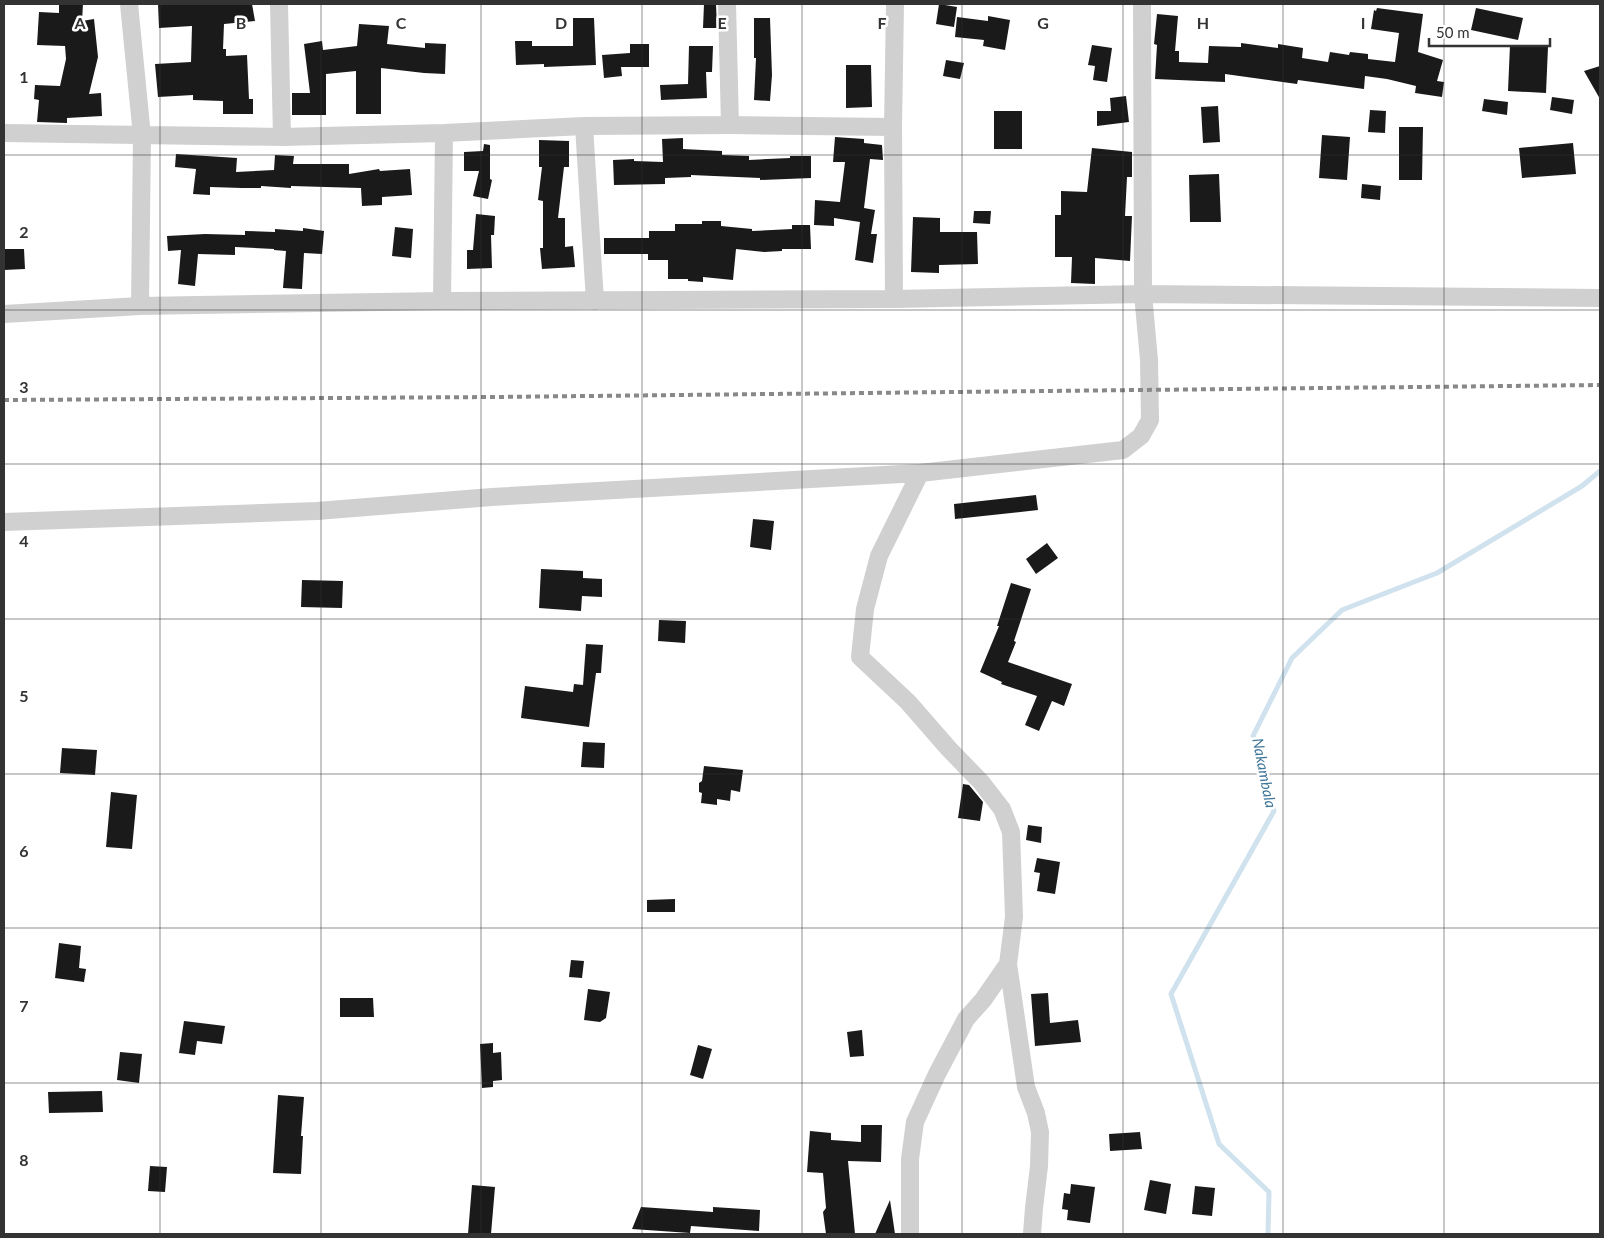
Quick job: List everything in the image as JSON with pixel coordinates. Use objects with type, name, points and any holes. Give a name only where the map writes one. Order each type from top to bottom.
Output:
[{"type":"street","points":[[129,4],[142,136],[140,306]]},
{"type":"street","points":[[279,4],[282,137]]},
{"type":"street","points":[[727,4],[730,125]]},
{"type":"street","points":[[894,299],[893,127],[895,4]]},
{"type":"street","points":[[4,522],[317,511],[531,494],[920,473],[1123,450],[1141,436],[1150,420],[1149,360],[1143,294],[1142,4]]},
{"type":"street","points":[[4,133],[282,137],[444,133],[584,126],[893,127]]},
{"type":"street","points":[[584,126],[595,301]]},
{"type":"street","points":[[442,301],[444,133]]},
{"type":"street","points":[[4,314],[140,306],[442,301],[894,299],[1143,294],[1600,298]]},
{"type":"street","points":[[920,473],[879,556],[865,609],[860,657],[908,702],[949,749],[982,782],[1002,809],[1011,832],[1014,917],[1008,964],[1026,1087],[1036,1113],[1040,1132],[1039,1166],[1032,1234]]},
{"type":"street","points":[[910,1234],[910,1159],[915,1122],[936,1074],[966,1018],[983,1000],[1008,964]]},
{"type":"building","points":[[59,4],[83,4],[82,21],[94,19],[98,57],[89,94],[101,93],[102,116],[67,118],[67,123],[37,122],[39,100],[34,99],[35,85],[60,86],[66,59],[65,46],[37,45],[39,12],[59,13]]},
{"type":"building","points":[[158,4],[252,4],[255,21],[224,24],[223,49],[226,49],[226,56],[247,55],[249,99],[253,99],[253,114],[223,114],[223,101],[193,100],[193,95],[158,97],[155,64],[191,62],[192,26],[159,28]]},
{"type":"building","points":[[704,4],[716,4],[717,28],[703,28]]},
{"type":"building","points":[[939,4],[957,7],[954,27],[936,24]]},
{"type":"building","points":[[1377,8],[1423,14],[1418,52],[1443,60],[1437,81],[1444,82],[1442,97],[1415,93],[1416,86],[1365,76],[1364,89],[1298,80],[1297,84],[1225,74],[1225,82],[1155,79],[1157,45],[1154,44],[1157,14],[1178,16],[1175,51],[1179,51],[1179,62],[1208,63],[1209,46],[1241,47],[1241,43],[1278,48],[1278,44],[1303,48],[1302,58],[1328,62],[1330,52],[1349,55],[1350,52],[1368,54],[1368,59],[1395,62],[1399,33],[1371,29],[1374,10],[1376,11]]},
{"type":"building","points":[[1476,8],[1523,18],[1518,40],[1471,30]]},
{"type":"building","points":[[988,16],[1010,20],[1005,50],[983,46],[984,40],[955,37],[957,17],[988,21]]},
{"type":"building","points":[[573,18],[594,18],[596,65],[544,67],[544,64],[516,65],[515,41],[532,41],[532,46],[573,46]]},
{"type":"building","points":[[754,18],[770,18],[772,75],[770,101],[754,100],[756,58],[754,58]]},
{"type":"building","points":[[359,24],[389,26],[387,44],[425,48],[425,43],[446,44],[445,74],[381,68],[381,114],[356,114],[356,71],[326,74],[326,115],[292,115],[292,93],[310,93],[304,44],[322,41],[323,50],[357,46]]},
{"type":"building","points":[[630,44],[649,44],[649,67],[621,67],[622,76],[604,78],[602,55],[630,53]]},
{"type":"building","points":[[1092,45],[1112,48],[1107,82],[1093,80],[1095,66],[1088,65]]},
{"type":"building","points":[[1510,45],[1548,47],[1546,93],[1508,91]]},
{"type":"building","points":[[689,46],[713,46],[712,72],[706,72],[707,98],[661,100],[660,85],[688,84]]},
{"type":"building","points":[[946,60],[964,63],[960,79],[943,76]]},
{"type":"building","points":[[846,65],[871,65],[872,107],[846,108]]},
{"type":"building","points":[[1600,66],[1600,99],[1584,71]]},
{"type":"building","points":[[1126,96],[1129,122],[1097,126],[1097,111],[1111,111],[1110,98]]},
{"type":"building","points":[[1552,97],[1574,100],[1572,114],[1550,110]]},
{"type":"building","points":[[1484,99],[1508,102],[1507,115],[1482,111]]},
{"type":"building","points":[[1218,106],[1220,142],[1203,143],[1201,107]]},
{"type":"building","points":[[1370,110],[1386,111],[1385,133],[1368,132]]},
{"type":"building","points":[[994,111],[1022,111],[1022,149],[994,149]]},
{"type":"building","points":[[1399,127],[1423,127],[1422,180],[1399,180]]},
{"type":"building","points":[[1322,135],[1350,137],[1347,180],[1319,178]]},
{"type":"building","points":[[835,137],[864,139],[864,143],[882,145],[883,160],[870,159],[864,208],[875,210],[871,234],[877,234],[873,263],[855,260],[860,222],[834,218],[834,226],[814,225],[815,200],[840,202],[845,162],[833,162]]},
{"type":"building","points":[[683,138],[683,149],[722,151],[722,155],[749,156],[749,160],[811,156],[811,178],[760,180],[760,178],[691,175],[691,177],[665,178],[665,184],[614,185],[613,160],[634,159],[634,161],[663,162],[662,139]]},
{"type":"building","points":[[539,140],[569,141],[569,167],[564,167],[558,218],[565,218],[565,247],[573,246],[575,267],[542,269],[540,248],[543,248],[543,201],[538,200],[542,167],[539,167]]},
{"type":"building","points":[[1573,143],[1576,174],[1522,178],[1519,148]]},
{"type":"building","points":[[484,144],[490,145],[490,179],[492,180],[488,199],[473,196],[479,171],[464,171],[464,152],[483,151]]},
{"type":"building","points":[[1092,148],[1132,152],[1132,177],[1127,177],[1125,216],[1132,216],[1130,261],[1095,258],[1095,284],[1071,283],[1072,257],[1055,257],[1055,215],[1061,215],[1061,191],[1087,192]]},
{"type":"building","points":[[176,154],[237,158],[236,172],[274,170],[275,155],[294,156],[293,164],[349,164],[349,174],[379,169],[380,171],[410,169],[412,195],[382,197],[382,205],[362,206],[361,188],[291,186],[291,188],[261,186],[261,188],[210,187],[210,195],[193,194],[196,169],[175,167]]},
{"type":"building","points":[[1219,174],[1221,222],[1190,222],[1189,175]]},
{"type":"building","points":[[1362,184],[1381,186],[1380,200],[1361,198]]},
{"type":"building","points":[[974,211],[991,211],[990,224],[973,223]]},
{"type":"building","points":[[476,214],[495,216],[494,235],[491,235],[492,268],[467,269],[467,250],[473,250]]},
{"type":"building","points":[[913,217],[940,218],[940,232],[977,232],[978,264],[939,265],[939,273],[911,272]]},
{"type":"building","points":[[702,221],[721,221],[721,226],[752,229],[752,231],[792,229],[792,225],[810,225],[811,249],[782,249],[782,251],[764,252],[736,249],[733,280],[703,277],[703,282],[688,281],[688,279],[668,279],[668,260],[648,260],[648,254],[604,254],[604,238],[649,238],[649,231],[675,231],[675,224],[702,224]]},
{"type":"building","points":[[395,227],[413,229],[411,258],[392,256]]},
{"type":"building","points":[[303,228],[324,231],[322,254],[304,253],[302,289],[283,288],[286,251],[235,247],[235,255],[198,254],[195,286],[178,284],[181,250],[168,251],[167,236],[205,234],[245,235],[245,231],[275,232],[275,229],[303,231]]},
{"type":"building","points":[[4,249],[24,249],[25,269],[4,270]]},
{"type":"building","points":[[1036,495],[1038,510],[955,519],[954,504]]},
{"type":"building","points":[[753,519],[774,521],[771,550],[750,547]]},
{"type":"building","points":[[1047,543],[1058,558],[1036,574],[1026,559]]},
{"type":"building","points":[[541,569],[583,571],[583,578],[602,579],[602,597],[582,596],[581,611],[539,608]]},
{"type":"building","points":[[302,580],[343,581],[342,608],[301,607]]},
{"type":"building","points":[[1011,583],[1031,589],[1014,641],[1016,642],[1008,662],[1072,684],[1064,706],[1052,701],[1039,731],[1025,725],[1037,696],[1001,684],[1002,682],[980,672],[999,626],[997,626]]},
{"type":"building","points":[[659,620],[686,621],[685,643],[658,641]]},
{"type":"building","points":[[586,644],[603,645],[601,673],[596,673],[589,727],[521,718],[525,686],[573,692],[574,684],[583,685]]},
{"type":"building","points":[[583,742],[605,743],[604,768],[581,767]]},
{"type":"building","points":[[62,748],[97,750],[95,775],[60,773]]},
{"type":"building","points":[[704,766],[743,770],[740,792],[731,790],[730,801],[717,799],[717,805],[701,803],[702,793],[699,792],[699,783],[702,781]]},
{"type":"building","points":[[963,784],[969,785],[983,802],[980,821],[958,818]]},
{"type":"building","points":[[111,792],[137,795],[132,849],[106,847]]},
{"type":"building","points":[[1028,825],[1042,827],[1041,843],[1026,840]]},
{"type":"building","points":[[1037,858],[1060,862],[1055,894],[1037,891],[1040,873],[1034,872]]},
{"type":"building","points":[[675,899],[675,912],[647,912],[647,900]]},
{"type":"building","points":[[59,943],[81,946],[79,968],[86,969],[84,982],[55,978]]},
{"type":"building","points":[[571,960],[584,961],[582,978],[569,977]]},
{"type":"building","points":[[588,989],[610,992],[606,1018],[600,1022],[584,1020]]},
{"type":"building","points":[[1048,993],[1050,1023],[1078,1020],[1081,1042],[1035,1046],[1031,994]]},
{"type":"building","points":[[340,998],[373,998],[374,1017],[340,1017]]},
{"type":"building","points":[[184,1021],[225,1026],[222,1044],[197,1041],[195,1055],[179,1053]]},
{"type":"building","points":[[862,1030],[864,1056],[850,1057],[847,1032]]},
{"type":"building","points":[[493,1043],[493,1053],[501,1052],[502,1080],[493,1081],[493,1087],[482,1088],[480,1044]]},
{"type":"building","points":[[698,1045],[712,1049],[703,1079],[690,1075]]},
{"type":"building","points":[[120,1052],[142,1054],[139,1083],[117,1080]]},
{"type":"building","points":[[102,1091],[103,1112],[49,1113],[48,1092]]},
{"type":"building","points":[[278,1095],[304,1097],[301,1174],[273,1173]]},
{"type":"building","points":[[861,1125],[882,1125],[881,1162],[848,1161],[855,1234],[826,1234],[823,1212],[826,1208],[823,1173],[807,1172],[810,1131],[831,1133],[831,1140],[861,1142]]},
{"type":"building","points":[[1140,1132],[1142,1149],[1110,1151],[1109,1134]]},
{"type":"building","points":[[150,1166],[167,1167],[165,1192],[148,1191]]},
{"type":"building","points":[[1150,1180],[1171,1184],[1166,1214],[1144,1210]]},
{"type":"building","points":[[1071,1184],[1095,1187],[1090,1223],[1067,1220],[1068,1210],[1062,1209],[1064,1193],[1070,1194]]},
{"type":"building","points":[[472,1185],[495,1187],[491,1234],[468,1234]]},
{"type":"building","points":[[1195,1186],[1215,1188],[1212,1216],[1192,1214]]},
{"type":"building","points":[[890,1200],[895,1234],[875,1234]]},
{"type":"building","points":[[641,1207],[713,1212],[713,1207],[760,1210],[759,1231],[691,1226],[690,1233],[632,1229]]},
{"type":"waterway","name":"Nakambala","points":[[1268,1234],[1269,1192],[1219,1144],[1171,994],[1274,811],[1253,736],[1292,658],[1342,610],[1437,573],[1582,486],[1600,471]]},
{"type":"railway","points":[[4,400],[495,397],[1600,385]]}]
